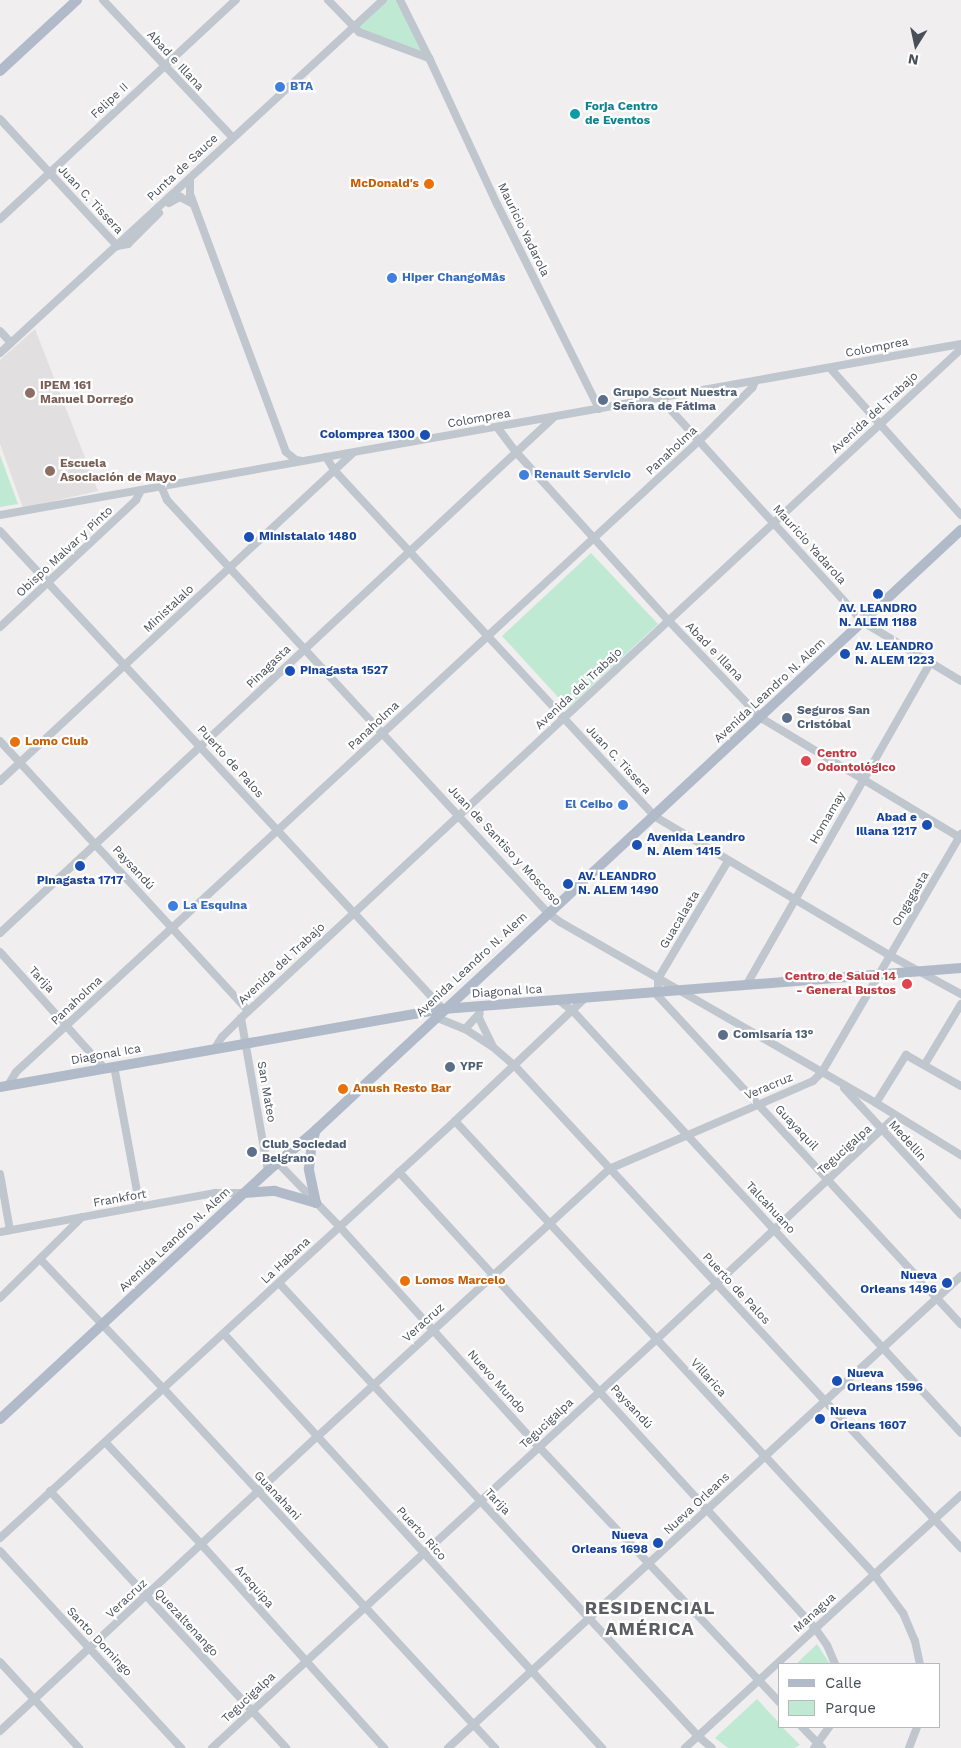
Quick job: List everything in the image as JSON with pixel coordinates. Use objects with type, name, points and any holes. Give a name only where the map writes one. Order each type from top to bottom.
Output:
[{"type":"main road","points":[[0,71],[77,0]]},
{"type":"main road","name":"Avenida Leandro N. Alem","points":[[0,1419],[268,1171],[317,1129],[443,1009],[761,718],[961,530]]},
{"type":"main road","name":"Diagonal Ica","points":[[4,1086],[443,1009],[480,1010],[585,998],[961,968]]},
{"type":"main road","points":[[244,1193],[275,1191],[316,1203],[309,1169],[312,1142],[317,1129]]},
{"type":"street","name":"Abad e Illana","points":[[103,0],[232,138]]},
{"type":"street","name":"Felipe II","points":[[0,219],[236,0]]},
{"type":"street","points":[[328,0],[352,27],[359,32],[429,58]]},
{"type":"street","name":"Punta de Sauce","points":[[0,353],[190,180],[232,138],[383,0]]},
{"type":"street","name":"Mauricio Yadarola","points":[[400,0],[497,204],[599,409]]},
{"type":"street","name":"Juan C. Tissera","points":[[0,118],[117,246],[128,244],[177,197],[184,198],[194,204]]},
{"type":"street","points":[[190,180],[190,194],[286,452],[296,460],[304,461]]},
{"type":"street","points":[[0,331],[11,343]]},
{"type":"street","name":"Colomprea","points":[[0,515],[661,399],[961,344]]},
{"type":"street","name":"Avenida del Trabajo","points":[[216,1048],[222,1037],[248,1011],[961,349]]},
{"type":"street","points":[[830,368],[961,515]]},
{"type":"street","name":"Panaholma","points":[[4,1086],[16,1072],[700,440],[752,388],[755,382]]},
{"type":"street","name":"Mauricio Yadarola","points":[[661,399],[863,622],[961,681]]},
{"type":"street","name":"Pinagasta","points":[[0,933],[553,417]]},
{"type":"street","name":"Abad e Illana","points":[[497,427],[516,452],[594,539],[761,718],[960,836]]},
{"type":"street","points":[[276,466],[283,459],[286,452]]},
{"type":"street","name":"Ministalalo","points":[[0,781],[352,453]]},
{"type":"street","name":"Juan C. Tissera","points":[[326,457],[334,470],[654,816],[891,956],[961,994]]},
{"type":"street","name":"Juan de Santiso y Moscoso","points":[[161,486],[167,500],[384,732],[548,913],[658,979],[876,1103],[961,1155]]},
{"type":"street","name":"Obispo Malvar y Pinto","points":[[0,627],[136,500],[141,490]]},
{"type":"street","name":"Puerto de Palos","points":[[0,531],[443,1009]]},
{"type":"street","name":"Homamay","points":[[747,984],[930,663]]},
{"type":"street","name":"Paysandú","points":[[0,741],[173,927],[248,1011]]},
{"type":"street","name":"Ongagasta","points":[[880,975],[960,836]]},
{"type":"street","name":"Guacalasta","points":[[658,979],[728,861]]},
{"type":"street","name":"Tarija","points":[[0,952],[109,1067]]},
{"type":"street","name":"Veracruz","points":[[0,1731],[609,1169],[686,1134],[813,1081],[822,1072],[880,975]]},
{"type":"street","points":[[658,979],[658,992]]},
{"type":"street","name":"Guayaquil","points":[[658,992],[661,1000],[961,1324]]},
{"type":"street","name":"La Habana","points":[[0,1538],[50,1491],[106,1443],[163,1388],[515,1066],[585,998]]},
{"type":"street","name":"Talcahuano","points":[[560,1001],[573,1011],[961,1433]]},
{"type":"street","points":[[925,1064],[961,1004]]},
{"type":"street","points":[[465,1029],[480,1010]]},
{"type":"street","name":"Puerto de Palos","points":[[480,1010],[494,1047]]},
{"type":"street","name":"Puerto de Palos","points":[[435,1017],[465,1029],[494,1047],[515,1066],[961,1548]]},
{"type":"street","name":"San Mateo","points":[[241,1018],[268,1171]]},
{"type":"street","points":[[876,1103],[906,1055],[961,1086]]},
{"type":"street","points":[[109,1067],[140,1207]]},
{"type":"street","name":"Medellin","points":[[838,1082],[961,1215]]},
{"type":"street","name":"Tegucigalpa","points":[[212,1748],[775,1230],[896,1116]]},
{"type":"street","name":"Villarica","points":[[455,1121],[658,1338],[874,1574],[894,1598],[906,1620],[920,1663]]},
{"type":"street","name":"Nuevo Mundo","points":[[278,1163],[339,1226],[539,1447],[778,1702]]},
{"type":"street","name":"Paysandú","points":[[400,1172],[708,1508],[815,1628],[835,1663]]},
{"type":"street","points":[[0,1174],[10,1230]]},
{"type":"street","name":"Frankfort","points":[[0,1232],[215,1193],[244,1193]]},
{"type":"street","points":[[0,1298],[41,1260],[82,1217]]},
{"type":"street","name":"Guanahani","points":[[41,1260],[163,1388],[495,1748]]},
{"type":"street","name":"Nueva Orleans","points":[[448,1748],[961,1276]]},
{"type":"street","name":"Tarija","points":[[279,1283],[698,1736]]},
{"type":"street","name":"Puerto Rico","points":[[224,1334],[530,1672],[602,1748]]},
{"type":"street","name":"Arequipa","points":[[106,1443],[202,1545],[384,1748]]},
{"type":"street","name":"Quezaltenango","points":[[50,1491],[286,1748]]},
{"type":"street","name":"Managua","points":[[685,1748],[961,1495]]},
{"type":"street","points":[[955,1541],[961,1552]]},
{"type":"street","name":"Santo Domingo","points":[[0,1551],[181,1748]]},
{"type":"street","points":[[0,1662],[79,1748]]},
{"type":"street","points":[[803,1728],[819,1747],[828,1728]]},
{"type":"street","points":[[909,1748],[917,1728]]},
{"type":"street","points":[[698,1736],[712,1748]]},
{"type":"shaded area","points":[[35,329],[98,491],[23,508],[0,444],[0,360]]},
{"type":"green space","points":[[383,0],[400,0],[429,58],[352,27]]},
{"type":"green space","points":[[0,455],[18,504],[0,507]]},
{"type":"green space","points":[[591,553],[658,624],[568,708],[502,636]]},
{"type":"green space","points":[[817,1644],[829,1663],[797,1663]]},
{"type":"green space","points":[[757,1699],[778,1722],[778,1728],[783,1728],[800,1745],[794,1748],[728,1748],[715,1738]]},
{"type":"place","name":"BTA","points":[[280,87]]},
{"type":"place","name":"Forja Centro de Eventos","points":[[575,114]]},
{"type":"place","name":"McDonald's","points":[[429,184]]},
{"type":"place","name":"Hiper ChangoMâs","points":[[392,278]]},
{"type":"place","name":"IPEM 161 Manuel Dorrego","points":[[30,393]]},
{"type":"place","name":"Grupo Scout Nuestra Señora de Fátima","points":[[603,400]]},
{"type":"place","name":"Colomprea 1300","points":[[425,435]]},
{"type":"place","name":"Escuela Asociación de Mayo","points":[[50,471]]},
{"type":"place","name":"Renault Servicio","points":[[524,475]]},
{"type":"place","name":"Ministalalo 1480","points":[[249,537]]},
{"type":"place","name":"AV. LEANDRO N. ALEM 1188","points":[[878,594]]},
{"type":"place","name":"AV. LEANDRO N. ALEM 1223","points":[[845,654]]},
{"type":"place","name":"Pinagasta 1527","points":[[290,671]]},
{"type":"place","name":"Seguros San Cristóbal","points":[[787,718]]},
{"type":"place","name":"Lomo Club","points":[[15,742]]},
{"type":"place","name":"Centro Odontológico","points":[[806,761]]},
{"type":"place","name":"El Ceibo","points":[[623,805]]},
{"type":"place","name":"Abad e Illana 1217","points":[[927,825]]},
{"type":"place","name":"Avenida Leandro N. Alem 1415","points":[[637,845]]},
{"type":"place","name":"Pinagasta 1717","points":[[80,866]]},
{"type":"place","name":"AV. LEANDRO N. ALEM 1490","points":[[568,884]]},
{"type":"place","name":"La Esquina","points":[[173,906]]},
{"type":"place","name":"Centro de Salud 14 - General Bustos","points":[[907,984]]},
{"type":"place","name":"Comisaría 13°","points":[[723,1035]]},
{"type":"place","name":"YPF","points":[[450,1067]]},
{"type":"place","name":"Anush Resto Bar","points":[[343,1089]]},
{"type":"place","name":"Club Sociedad Belgrano","points":[[252,1152]]},
{"type":"place","name":"Lomos Marcelo","points":[[405,1281]]},
{"type":"place","name":"Nueva Orleans 1496","points":[[947,1283]]},
{"type":"place","name":"Nueva Orleans 1596","points":[[837,1381]]},
{"type":"place","name":"Nueva Orleans 1607","points":[[820,1419]]},
{"type":"place","name":"Nueva Orleans 1698","points":[[658,1543]]},
{"type":"district","name":"RESIDENCIAL AMÉRICA","points":[[650,1619]]}]
